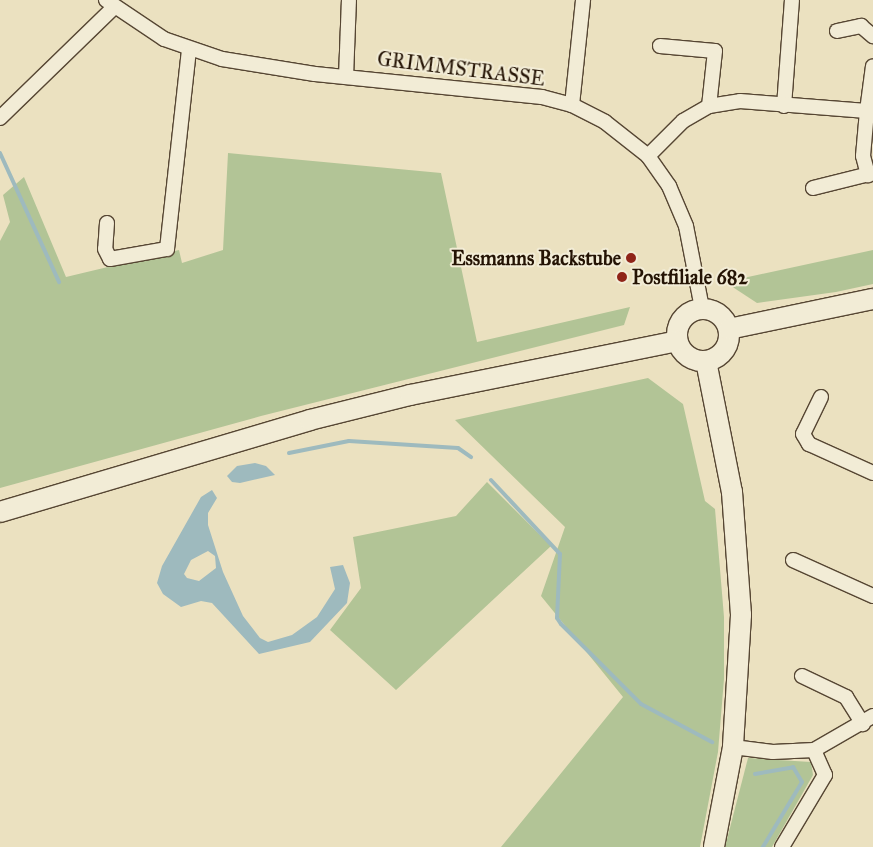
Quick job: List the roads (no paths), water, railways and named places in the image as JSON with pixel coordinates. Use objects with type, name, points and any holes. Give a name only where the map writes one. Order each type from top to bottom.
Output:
[{"type":"main road","points":[[729,330],[873,299]]},
{"type":"main road","points":[[702,308],[720,314],[729,330],[726,348],[706,361],[690,358],[677,341],[680,321],[702,308]]},
{"type":"main road","points":[[0,512],[329,415],[493,376],[677,341]]},
{"type":"main road","points":[[706,361],[736,523],[741,615],[733,747],[714,847]]},
{"type":"street","points":[[346,76],[349,0]]},
{"type":"street","points":[[572,105],[583,0]]},
{"type":"street","points":[[784,106],[792,0]]},
{"type":"street","points":[[0,118],[110,3]]},
{"type":"street","name":"GRIMMSTRASSE","points":[[110,3],[137,24],[189,50],[254,66],[478,88],[572,105],[605,122],[648,156],[681,212],[702,308]]},
{"type":"street","points":[[836,31],[861,26],[873,36]]},
{"type":"street","points":[[660,46],[715,51],[709,106]]},
{"type":"street","points":[[107,223],[105,249],[110,259],[167,249],[189,50]]},
{"type":"street","points":[[813,188],[870,174],[863,156],[873,66]]},
{"type":"street","points":[[648,156],[683,121],[709,106],[740,101],[784,106],[867,111]]},
{"type":"street","points":[[821,397],[803,434],[809,444],[873,474]]},
{"type":"street","points":[[793,560],[873,596]]},
{"type":"street","points":[[733,747],[773,752],[814,750],[868,720],[846,697],[802,676]]},
{"type":"street","points":[[782,847],[825,775],[814,750]]},
{"type":"water","points":[[255,463],[266,466],[275,475],[240,483],[232,482],[227,476],[237,466]]},
{"type":"water","points":[[212,490],[217,498],[208,513],[208,525],[223,572],[243,616],[260,638],[268,642],[292,635],[317,617],[335,589],[330,567],[343,565],[350,583],[347,603],[310,642],[259,654],[212,603],[201,601],[181,607],[163,594],[157,583],[162,566],[201,497]],"holes":[[[208,551],[215,556],[216,568],[199,581],[187,578],[184,574],[191,560]]]},
{"type":"waterway","points":[[0,153],[59,282]]},
{"type":"waterway","points":[[289,453],[349,441],[458,448],[471,457]]},
{"type":"waterway","points":[[491,480],[560,554],[557,618],[561,624],[641,704],[712,742]]},
{"type":"waterway","points":[[755,774],[793,767],[802,782],[763,847]]},
{"type":"place","name":"Essmanns Backstube","points":[[631,258]]},
{"type":"place","name":"Postfiliale 682","points":[[622,277]]}]
